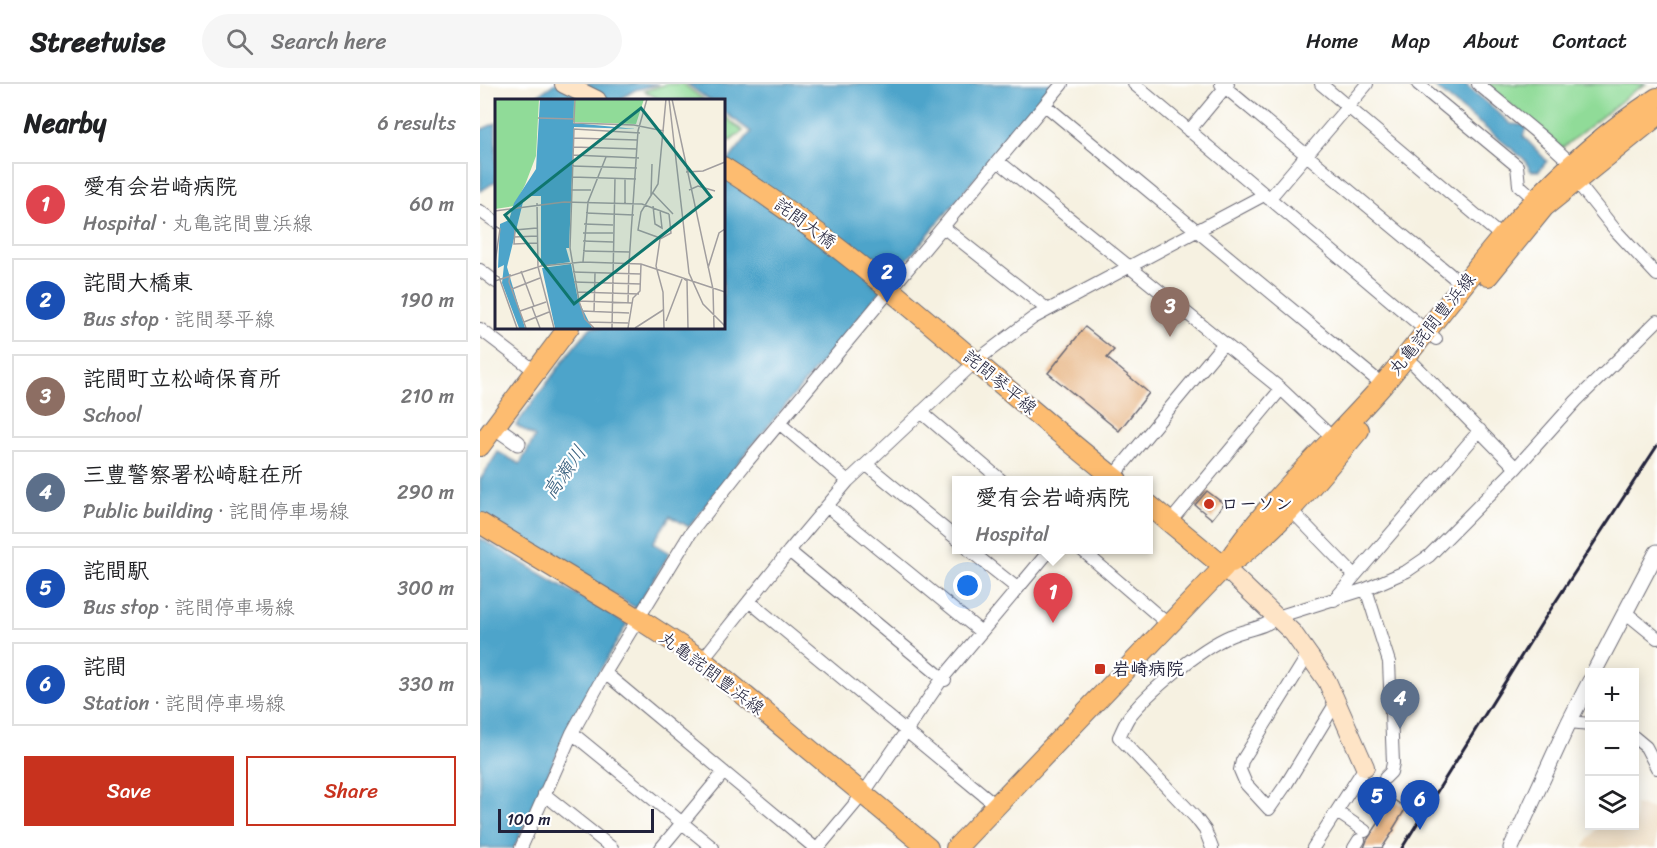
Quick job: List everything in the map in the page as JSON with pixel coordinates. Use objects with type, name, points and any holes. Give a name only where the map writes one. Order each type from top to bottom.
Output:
[{"type":"main road","points":[[564,84],[595,99]]},
{"type":"main road","name":"丸亀詫間豊浜線","points":[[1224,567],[1253,547],[1291,510],[1415,365],[1431,335],[1464,286],[1502,237],[1574,172],[1609,133],[1657,98]]},
{"type":"main road","name":"丸亀詫間豊浜線","points":[[1574,172],[1657,116]]},
{"type":"main road","name":"詫間大橋","points":[[724,168],[802,220],[886,288]]},
{"type":"main road","name":"丸亀詫間豊浜線","points":[[956,848],[1224,567],[1244,537],[1383,384],[1431,335],[1540,204]]},
{"type":"main road","name":"詫間琴平線","points":[[886,288],[976,361],[1110,476]]},
{"type":"main road","points":[[480,446],[566,328]]},
{"type":"main road","points":[[1153,509],[1224,567],[1293,633],[1327,681],[1365,767]]},
{"type":"main road","name":"丸亀詫間豊浜線","points":[[480,523],[639,619],[702,660],[928,848]]},
{"type":"street","points":[[520,848],[572,733],[605,673],[690,534],[886,288],[943,227],[1062,84]]},
{"type":"street","points":[[1134,84],[1431,335]]},
{"type":"street","points":[[1321,84],[1502,237]]},
{"type":"street","points":[[702,660],[848,481],[976,361],[1033,318],[1127,267],[1266,197],[1306,156],[1367,84]]},
{"type":"street","points":[[1418,84],[1517,166],[1519,185],[1540,204]]},
{"type":"street","points":[[1478,84],[1548,142],[1574,172],[1616,231],[1657,275]]},
{"type":"street","points":[[1189,131],[1225,85],[1306,156],[1464,286]]},
{"type":"street","points":[[1045,105],[1383,384]]},
{"type":"street","points":[[998,161],[1281,389],[1335,439]]},
{"type":"street","points":[[480,211],[495,221]]},
{"type":"street","points":[[943,227],[1048,310]]},
{"type":"street","points":[[480,270],[495,281]]},
{"type":"street","points":[[1212,848],[1205,830],[1189,809],[1119,737],[1130,716],[1173,675],[1221,640],[1271,622],[1277,617],[1366,589],[1407,571],[1429,556],[1516,468],[1576,401],[1657,321]]},
{"type":"street","points":[[480,329],[535,371]]},
{"type":"street","points":[[1115,476],[1224,343]]},
{"type":"street","points":[[1415,365],[1516,468]]},
{"type":"street","points":[[1170,522],[1281,389]]},
{"type":"street","points":[[921,412],[996,476]]},
{"type":"street","points":[[779,423],[848,481]]},
{"type":"street","points":[[495,427],[518,443]]},
{"type":"street","points":[[1334,600],[1480,430]]},
{"type":"street","points":[[867,465],[952,535]]},
{"type":"street","points":[[827,506],[981,632]]},
{"type":"street","points":[[1291,510],[1354,575]]},
{"type":"street","points":[[789,551],[944,680]]},
{"type":"street","points":[[1596,668],[1657,552]]},
{"type":"street","points":[[975,554],[1017,588]]},
{"type":"street","points":[[605,673],[817,848],[862,794],[906,730],[981,632],[1046,554]]},
{"type":"street","points":[[1088,554],[1169,625]]},
{"type":"street","points":[[1366,589],[1389,662],[1393,763],[1391,772],[1385,778]]},
{"type":"street","points":[[749,601],[997,806]]},
{"type":"street","points":[[1625,612],[1657,638]]},
{"type":"street","points":[[1308,655],[1242,761],[1240,770],[1246,784],[1269,809],[1337,701]]},
{"type":"street","points":[[1511,848],[1585,691]]},
{"type":"street","points":[[1569,722],[1585,724]]},
{"type":"street","points":[[572,733],[712,848]]},
{"type":"street","points":[[1639,740],[1646,747],[1657,768]]},
{"type":"street","points":[[1313,848],[1365,767]]},
{"type":"street","points":[[661,848],[724,772]]},
{"type":"street","points":[[544,794],[612,848]]},
{"type":"street","points":[[1336,812],[1359,840]]},
{"type":"shaded area","points":[[1639,805],[1657,810],[1657,848],[1583,848],[1595,830],[1639,830]]},
{"type":"green space","points":[[667,84],[683,84],[703,99],[658,99],[644,91]]},
{"type":"green space","points":[[1486,84],[1646,84],[1562,148]]},
{"type":"green space","points":[[724,116],[743,131],[730,141],[724,137]]},
{"type":"water","points":[[554,84],[659,84],[635,90],[621,99],[532,99]]},
{"type":"water","name":"高瀬川","points":[[687,84],[1054,84],[749,449],[689,527],[670,516],[653,543],[670,553],[636,608],[480,516],[480,480],[498,452],[520,464],[535,437],[516,425],[590,328],[724,328],[724,166],[751,132],[724,112],[724,99],[708,99]]},
{"type":"water","points":[[1431,84],[1465,84],[1511,124],[1523,125],[1527,128],[1523,136],[1547,161],[1539,171],[1531,171],[1524,159]]},
{"type":"water","points":[[495,123],[495,182],[481,191],[480,130]]},
{"type":"water","points":[[480,538],[627,624],[578,709],[514,848],[480,848]]},
{"type":"building","points":[[1085,327],[1114,350],[1107,358],[1149,393],[1119,431],[1048,373]]},
{"type":"building","name":"ローソン","points":[[1207,491],[1224,504],[1212,519],[1195,505]]},
{"type":"building","points":[[1394,800],[1406,808],[1394,830],[1382,848],[1364,848],[1367,840]]},
{"type":"railway","points":[[1402,848],[1543,621],[1657,446]]},
{"type":"place","name":"詫間大橋東","points":[[887,303]]},
{"type":"place","name":"詫間町立松崎保育所","points":[[1170,337]]},
{"type":"place","name":"ローソン","points":[[1209,504]]},
{"type":"place","name":"愛有会岩崎病院","points":[[1053,623]]},
{"type":"place","name":"岩崎病院","points":[[1100,669]]},
{"type":"place","name":"三豊警察署松崎駐在所","points":[[1400,729]]},
{"type":"place","name":"詫間駅","points":[[1377,827]]},
{"type":"place","name":"詫間","points":[[1420,830]]}]
